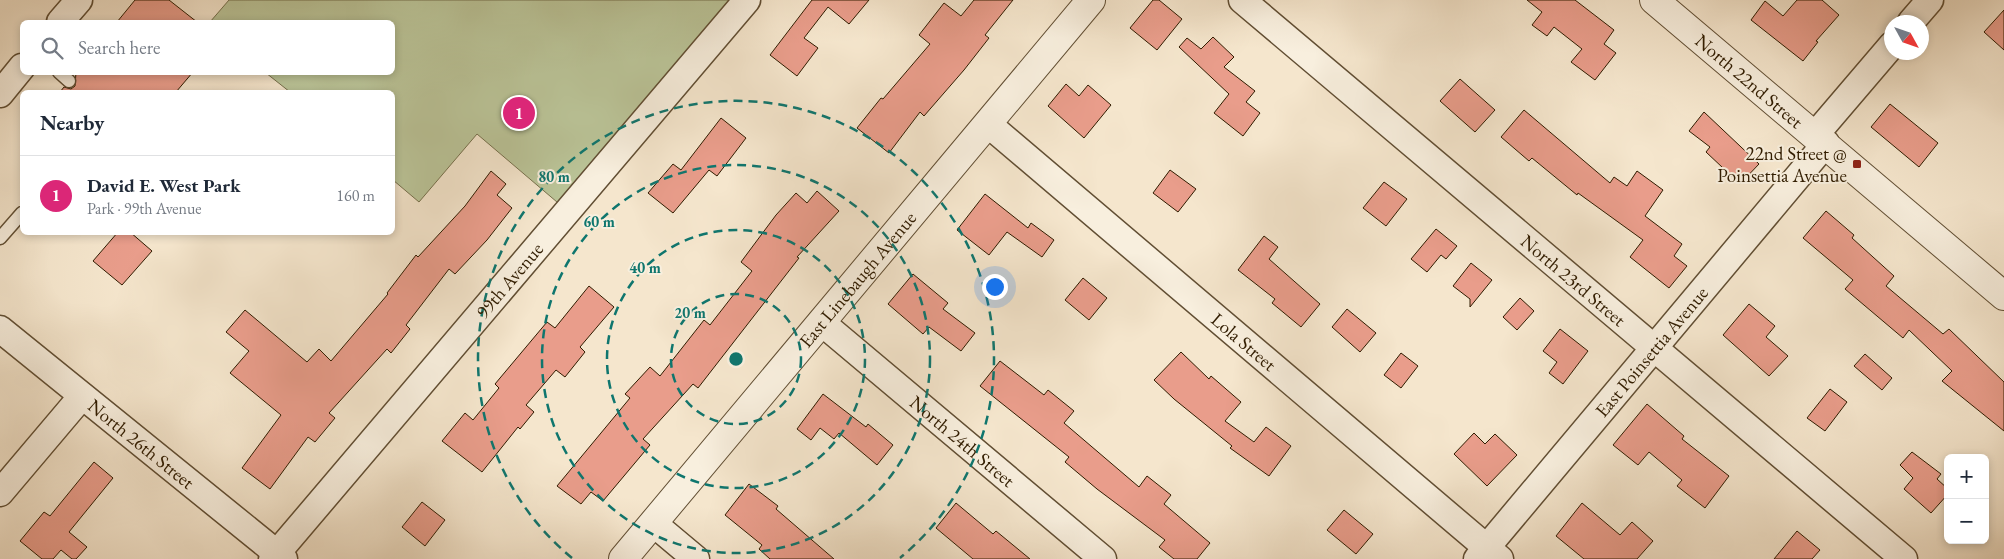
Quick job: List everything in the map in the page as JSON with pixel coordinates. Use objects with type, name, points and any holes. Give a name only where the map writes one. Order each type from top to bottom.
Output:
[{"type":"street","points":[[62,20],[79,0]]},
{"type":"street","name":"99th Avenue","points":[[278,557],[748,0]]},
{"type":"street","name":"East Linebaugh Avenue","points":[[623,559],[1091,0]]},
{"type":"street","name":"North 23rd Street","points":[[1242,0],[1904,559]]},
{"type":"street","name":"North 22nd Street","points":[[1654,0],[1821,139],[2004,296]]},
{"type":"street","points":[[1917,15],[1930,0]]},
{"type":"street","name":"East Poinsettia Avenue","points":[[1488,555],[1821,139],[1884,56]]},
{"type":"street","points":[[0,94],[20,69]]},
{"type":"street","name":"Lola Street","points":[[988,124],[1488,555]]},
{"type":"street","name":"North 24th Street","points":[[821,322],[1103,559]]},
{"type":"street","name":"North 26th Street","points":[[0,329],[278,557]]},
{"type":"street","points":[[0,493],[82,396]]},
{"type":"street","points":[[653,523],[696,559]]},
{"type":"lane","points":[[62,75],[69,81]]},
{"type":"lane","points":[[0,238],[20,215]]},
{"type":"green space","points":[[229,0],[741,0],[564,208],[477,134],[419,202],[395,182],[395,90],[287,90],[269,75],[395,75],[395,20],[212,20]]},
{"type":"building","points":[[135,0],[169,0],[194,20],[119,20]]},
{"type":"building","points":[[812,0],[869,0],[849,24],[828,7],[804,38],[818,48],[797,76],[770,55]]},
{"type":"building","points":[[974,0],[1013,0],[985,35],[989,38],[964,70],[924,116],[920,112],[889,153],[857,128],[881,98],[883,99],[930,44],[919,35],[944,3],[961,16]]},
{"type":"building","points":[[1153,0],[1159,0],[1182,19],[1157,50],[1130,28]]},
{"type":"building","points":[[1527,0],[1575,0],[1614,30],[1604,44],[1616,53],[1595,80],[1571,62],[1582,49],[1554,27],[1547,36],[1532,25],[1542,12]]},
{"type":"building","points":[[1797,0],[1822,0],[1839,15],[1816,41],[1818,42],[1803,61],[1751,20],[1765,1],[1783,16]]},
{"type":"building","points":[[2004,10],[2004,50],[1984,32]]},
{"type":"building","points":[[1213,37],[1234,57],[1224,67],[1255,91],[1246,102],[1260,113],[1243,136],[1214,113],[1229,94],[1179,47],[1187,38],[1201,49]]},
{"type":"building","points":[[76,75],[190,75],[178,90],[62,90],[64,87],[71,89],[75,86]]},
{"type":"building","points":[[1460,79],[1495,110],[1475,132],[1440,101]]},
{"type":"building","points":[[1066,84],[1079,96],[1088,85],[1111,105],[1084,138],[1048,106]]},
{"type":"building","points":[[1890,104],[1938,143],[1919,167],[1871,127]]},
{"type":"building","points":[[1524,110],[1610,183],[1614,177],[1627,186],[1637,171],[1663,190],[1645,216],[1682,244],[1674,256],[1687,266],[1669,288],[1630,257],[1643,240],[1578,193],[1577,195],[1532,158],[1529,161],[1501,137]]},
{"type":"building","points":[[1704,112],[1759,164],[1740,184],[1706,152],[1710,147],[1689,131]]},
{"type":"building","points":[[721,118],[746,138],[717,176],[709,170],[673,213],[648,193],[673,164],[681,170]]},
{"type":"building","points":[[1170,170],[1196,189],[1178,212],[1153,193]]},
{"type":"building","points":[[491,171],[506,184],[497,195],[512,208],[487,240],[455,274],[449,269],[406,325],[410,329],[391,353],[387,349],[329,413],[335,418],[315,442],[308,437],[270,489],[242,468],[281,415],[230,373],[249,351],[226,332],[245,310],[307,362],[319,349],[331,361],[388,294],[416,255],[418,257],[465,206]]},
{"type":"building","points":[[1384,182],[1407,199],[1386,226],[1363,208]]},
{"type":"building","points":[[817,191],[839,211],[797,257],[799,258],[698,388],[693,384],[643,439],[650,445],[603,501],[591,492],[581,504],[557,486],[630,398],[625,394],[650,367],[660,376],[704,320],[710,325],[752,271],[741,262],[776,215],[796,193],[807,203]]},
{"type":"building","points":[[985,194],[1028,228],[1031,223],[1054,240],[1042,257],[1007,232],[989,255],[957,230]]},
{"type":"building","points":[[1826,211],[1854,235],[1852,238],[1894,276],[1886,286],[1943,334],[1949,329],[2004,382],[2004,431],[1942,381],[1952,371],[1909,330],[1903,338],[1845,289],[1853,280],[1803,238]]},
{"type":"building","points":[[1436,229],[1457,246],[1446,259],[1441,255],[1427,272],[1411,259]]},
{"type":"building","points":[[115,235],[133,235],[152,251],[122,285],[93,261]]},
{"type":"building","points":[[1264,236],[1278,247],[1269,259],[1320,304],[1301,327],[1272,303],[1275,299],[1238,270]]},
{"type":"building","points":[[1471,263],[1492,280],[1470,307],[1470,299],[1453,286]]},
{"type":"building","points":[[913,274],[948,303],[943,309],[975,333],[961,351],[929,327],[923,334],[888,304]]},
{"type":"building","points":[[1083,278],[1107,298],[1089,320],[1065,300]]},
{"type":"building","points":[[589,286],[614,307],[580,347],[585,352],[565,377],[556,370],[526,405],[534,412],[520,429],[518,427],[482,472],[442,441],[465,413],[473,420],[499,388],[495,384],[547,322],[555,328]]},
{"type":"building","points":[[1520,298],[1534,311],[1517,330],[1503,317]]},
{"type":"building","points":[[1749,304],[1775,326],[1766,337],[1788,356],[1769,376],[1723,335]]},
{"type":"building","points":[[1347,309],[1376,333],[1360,352],[1332,327]]},
{"type":"building","points":[[1560,329],[1588,351],[1563,384],[1549,373],[1557,362],[1543,351]]},
{"type":"building","points":[[1181,352],[1209,379],[1211,376],[1241,402],[1225,421],[1254,442],[1266,427],[1291,446],[1269,476],[1230,448],[1232,446],[1174,399],[1154,380]]},
{"type":"building","points":[[1401,353],[1418,366],[1401,388],[1384,375]]},
{"type":"building","points":[[1865,354],[1892,378],[1882,390],[1854,366]]},
{"type":"building","points":[[1000,361],[1044,395],[1048,390],[1074,411],[1064,423],[1139,487],[1147,476],[1171,495],[1164,504],[1210,543],[1197,559],[1174,559],[1159,547],[1165,540],[1097,489],[1065,462],[1069,457],[980,386]]},
{"type":"building","points":[[1830,389],[1847,402],[1825,431],[1807,418]]},
{"type":"building","points":[[823,394],[866,427],[868,424],[893,445],[877,465],[839,433],[834,439],[820,428],[811,440],[797,429]]},
{"type":"building","points":[[1647,404],[1684,436],[1682,439],[1729,476],[1705,508],[1677,486],[1682,480],[1649,452],[1638,465],[1613,445]]},
{"type":"building","points":[[1474,433],[1485,444],[1495,434],[1517,455],[1487,486],[1454,454]]},
{"type":"building","points":[[1912,452],[1941,474],[1937,479],[1944,485],[1944,498],[1931,513],[1904,489],[1913,478],[1900,465]]},
{"type":"building","points":[[94,462],[113,478],[69,532],[87,547],[76,559],[72,559],[61,550],[53,559],[42,559],[20,541],[44,512],[50,516]]},
{"type":"building","points":[[749,484],[778,506],[776,509],[834,559],[770,559],[759,549],[762,545],[725,515]]},
{"type":"building","points":[[422,502],[445,520],[425,546],[402,527]]},
{"type":"building","points":[[956,503],[993,534],[996,531],[1030,559],[973,559],[936,528]]},
{"type":"building","points":[[1582,503],[1620,535],[1632,522],[1653,541],[1637,559],[1584,559],[1556,536]]},
{"type":"building","points":[[1344,510],[1373,534],[1356,554],[1327,530]]},
{"type":"building","points":[[1797,531],[1820,550],[1812,559],[1774,559]]},
{"type":"place","name":"David E. West Park","points":[[519,113]]},
{"type":"place","name":"22nd Street @ Poinsettia Avenue","points":[[1857,164]]}]
